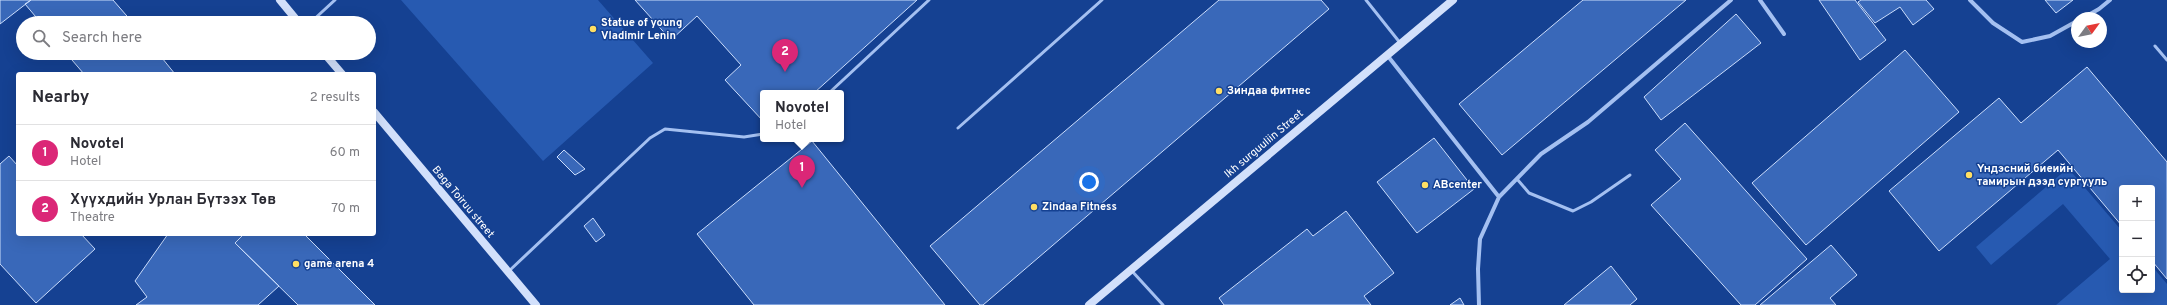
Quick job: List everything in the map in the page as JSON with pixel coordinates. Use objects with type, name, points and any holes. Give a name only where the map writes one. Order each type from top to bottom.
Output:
[{"type":"main road","points":[[280,0],[293,16]]},
{"type":"main road","name":"Ikh surguuliin Street","points":[[1089,305],[1453,0]]},
{"type":"main road","points":[[330,60],[340,72]]},
{"type":"main road","name":"Baga Toiruu street","points":[[376,114],[536,305]]},
{"type":"street","points":[[1479,305],[1478,269],[1480,239],[1499,197],[1541,154],[1588,122],[1731,0]]},
{"type":"street","points":[[1760,0],[1784,34]]},
{"type":"street","points":[[1970,0],[1993,23],[2022,42],[2050,36],[2071,24]]},
{"type":"street","points":[[2094,12],[2110,0]]},
{"type":"street","points":[[1387,55],[1499,197]]},
{"type":"lane","points":[[318,16],[335,0]]},
{"type":"lane","points":[[832,90],[929,0]]},
{"type":"lane","points":[[958,128],[1102,0]]},
{"type":"lane","points":[[1366,0],[1401,44]]},
{"type":"lane","points":[[2155,46],[2167,60]]},
{"type":"lane","points":[[508,272],[650,138],[665,129],[744,137],[760,134]]},
{"type":"lane","points":[[1517,179],[1529,193],[1573,211],[1592,202],[1630,175]]},
{"type":"lane","points":[[1130,270],[1163,305]]},
{"type":"shaded area","points":[[401,0],[598,0],[653,63],[543,161]]},
{"type":"shaded area","points":[[2068,168],[2119,228],[2119,293],[2155,293],[2155,270],[2167,284],[2167,305],[2056,305],[2110,259],[2063,204],[1991,265],[1976,247]]},
{"type":"building","points":[[0,0],[31,0],[0,24]]},
{"type":"building","points":[[31,0],[113,0],[127,16],[35,16],[25,4]]},
{"type":"building","points":[[635,0],[917,0],[817,90],[760,90],[760,118],[725,80],[741,65],[697,16],[671,40]]},
{"type":"building","points":[[1219,0],[1321,0],[1329,9],[983,305],[980,305],[930,246]]},
{"type":"building","points":[[1583,0],[1686,0],[1502,155],[1459,104]]},
{"type":"building","points":[[1819,0],[1855,0],[1886,40],[1860,60]]},
{"type":"building","points":[[1861,0],[1926,0],[1934,9],[1913,25],[1900,7],[1875,23],[1858,2]]},
{"type":"building","points":[[2045,0],[2073,0],[2056,13]]},
{"type":"building","points":[[1736,14],[1761,43],[1661,120],[1644,97]]},
{"type":"building","points":[[1905,50],[1959,112],[1806,245],[1752,183]]},
{"type":"building","points":[[72,60],[164,60],[173,72],[82,72]]},
{"type":"building","name":"Үндэсний биеийн тамирын дээд сургууль","points":[[2087,67],[2167,162],[2167,279],[2155,265],[2155,185],[2119,185],[2119,222],[2058,150],[1939,251],[1889,191],[1999,98],[2021,123]]},
{"type":"building","points":[[1685,123],[1807,259],[1755,305],[1741,305],[1651,205],[1681,179],[1655,150]]},
{"type":"building","name":"ABcenter","points":[[1434,138],[1474,189],[1417,233],[1377,182]]},
{"type":"building","points":[[811,142],[813,142],[945,305],[754,305],[697,234]]},
{"type":"building","points":[[564,150],[585,169],[575,175],[557,157]]},
{"type":"building","points":[[9,156],[16,164],[16,236],[83,236],[95,249],[36,303],[0,264],[0,164]]},
{"type":"building","points":[[1346,211],[1394,273],[1364,296],[1371,305],[1224,305],[1219,298],[1307,229],[1313,236]]},
{"type":"building","points":[[593,218],[605,235],[596,242],[584,226]]},
{"type":"building","points":[[167,236],[242,236],[235,243],[279,286],[258,305],[136,305],[147,297],[135,281]]},
{"type":"building","name":"game arena 4","points":[[242,236],[306,236],[375,305],[298,305],[235,243]]},
{"type":"building","points":[[1831,245],[1857,275],[1830,298],[1836,305],[1760,305]]},
{"type":"building","points":[[1611,266],[1637,299],[1630,305],[1564,305]]},
{"type":"building","points":[[1460,298],[1464,305],[1450,305]]},
{"type":"place","name":"Statue of young Vladimir Lenin","points":[[593,29]]},
{"type":"place","name":"Хүүхдийн Урлан Бүтээх Төв","points":[[785,72]]},
{"type":"place","name":"Зиндаа фитнес","points":[[1219,91]]},
{"type":"place","name":"Үндэсний биеийн тамирын дээд сургууль","points":[[1969,175]]},
{"type":"place","name":"ABcenter","points":[[1425,185]]},
{"type":"place","name":"Novotel","points":[[802,188]]},
{"type":"place","name":"Zindaa Fitness","points":[[1034,207]]},
{"type":"place","name":"game arena 4","points":[[296,264]]}]
